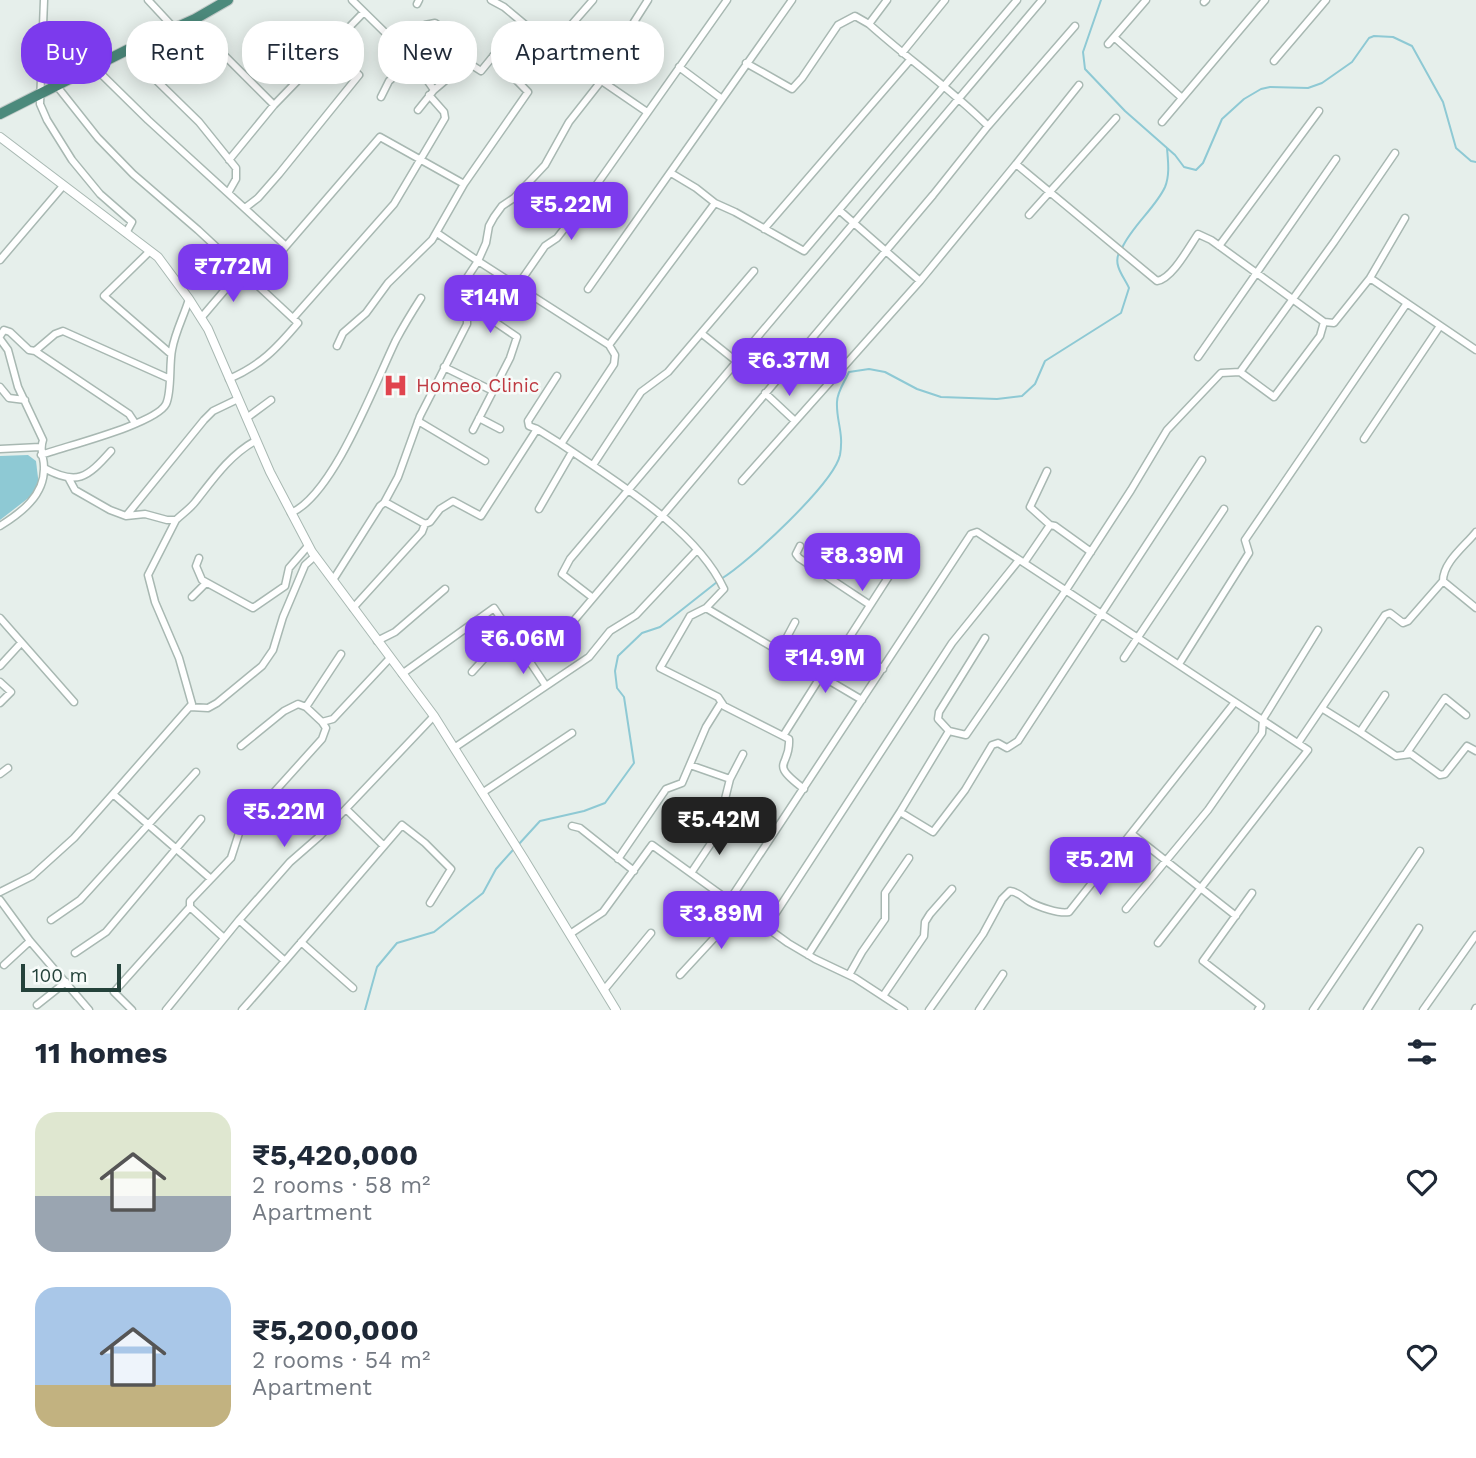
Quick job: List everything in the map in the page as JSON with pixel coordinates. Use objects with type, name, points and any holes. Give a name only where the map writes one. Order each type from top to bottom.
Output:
[{"type":"highway","points":[[195,19],[229,0]]},
{"type":"highway","points":[[190,21],[240,0]]},
{"type":"highway","points":[[0,114],[56,85]]},
{"type":"street","points":[[44,0],[40,104],[72,160],[100,194],[132,222],[126,233]]},
{"type":"street","points":[[148,0],[168,21]]},
{"type":"street","points":[[352,0],[378,26]]},
{"type":"street","points":[[491,0],[521,21]]},
{"type":"street","points":[[504,7],[511,0]]},
{"type":"street","points":[[575,21],[593,0]]},
{"type":"street","points":[[635,21],[648,0]]},
{"type":"street","points":[[473,430],[517,337],[495,322],[502,308],[545,246],[557,239],[578,211],[727,0]]},
{"type":"street","points":[[588,289],[792,0]]},
{"type":"street","points":[[869,24],[887,0]]},
{"type":"street","points":[[902,53],[945,0]]},
{"type":"street","points":[[671,173],[696,188],[715,204],[804,251],[1017,0]]},
{"type":"street","points":[[593,598],[561,572],[1042,0]]},
{"type":"street","points":[[1108,44],[1146,0]]},
{"type":"street","points":[[1162,122],[1265,0]]},
{"type":"street","points":[[1275,61],[1326,0]]},
{"type":"street","points":[[355,21],[364,12]]},
{"type":"street","points":[[746,64],[792,89],[838,25],[855,16],[869,24],[958,97],[988,126]]},
{"type":"street","points":[[195,19],[212,43],[274,105]]},
{"type":"street","points":[[566,630],[1075,26]]},
{"type":"street","points":[[1114,37],[1182,98]]},
{"type":"street","points":[[418,110],[432,92],[467,62],[481,71],[491,58]]},
{"type":"street","points":[[764,229],[910,60]]},
{"type":"street","points":[[679,67],[722,99]]},
{"type":"street","points":[[111,84],[286,246]]},
{"type":"street","points":[[160,84],[199,122],[229,160],[237,173],[228,193]]},
{"type":"street","points":[[229,160],[294,84]]},
{"type":"street","points":[[245,208],[258,198],[279,174],[352,84]]},
{"type":"street","points":[[381,97],[388,84]]},
{"type":"street","points":[[294,317],[394,204],[421,159],[446,115],[427,84]]},
{"type":"street","points":[[337,346],[343,333],[366,313],[388,283],[437,233],[464,184],[528,92],[520,84]]},
{"type":"street","points":[[333,580],[385,502],[398,477],[418,422],[467,324],[467,312],[457,304],[457,293],[478,261],[486,243],[489,226],[502,205],[514,198],[545,165],[569,122],[599,84]]},
{"type":"street","points":[[608,84],[647,112]]},
{"type":"street","points":[[56,85],[107,147],[298,323],[268,357],[253,368],[229,379]]},
{"type":"street","points":[[742,481],[919,281],[1079,85]]},
{"type":"street","points":[[1219,246],[1319,111]]},
{"type":"street","points":[[1030,215],[1116,118]]},
{"type":"street","points":[[0,136],[158,257],[190,299],[308,546],[434,716],[616,1010]]},
{"type":"street","points":[[256,283],[380,137],[464,184]]},
{"type":"street","points":[[1240,372],[1395,153]]},
{"type":"street","points":[[1198,357],[1336,159]]},
{"type":"street","points":[[1016,164],[1157,281],[1163,281],[1198,234],[1219,246],[1324,322],[1335,323],[1370,278],[1405,218]]},
{"type":"street","points":[[0,260],[63,186]]},
{"type":"street","points":[[608,345],[715,204]]},
{"type":"street","points":[[839,210],[919,281]]},
{"type":"street","points":[[437,233],[608,345],[615,355],[614,364],[561,444]]},
{"type":"street","points":[[150,251],[104,296],[171,354]]},
{"type":"street","points":[[201,318],[241,271]]},
{"type":"street","points":[[593,466],[642,392],[668,372],[754,271]]},
{"type":"street","points":[[1370,278],[1476,351]]},
{"type":"street","points":[[291,513],[310,501],[354,434],[398,336],[421,298]]},
{"type":"street","points":[[41,456],[135,424],[163,408],[167,402],[175,337],[190,299]]},
{"type":"street","points":[[1179,664],[1249,553],[1245,540],[1407,303]]},
{"type":"street","points":[[985,638],[939,712],[938,719],[948,731],[966,735],[1066,590],[1167,430],[1221,373],[1240,372],[1274,397],[1320,337],[1324,322]]},
{"type":"street","points":[[1364,439],[1440,326]]},
{"type":"street","points":[[0,526],[16,516],[36,496],[42,484],[44,468],[40,447],[43,440],[18,387],[8,350],[0,338],[5,330],[29,351],[35,351],[129,414],[135,424]]},
{"type":"street","points":[[35,351],[62,331],[168,378]]},
{"type":"street","points":[[701,333],[736,361]]},
{"type":"street","points":[[444,367],[493,391]]},
{"type":"street","points":[[557,376],[528,421],[529,426],[561,444],[662,516],[697,550],[718,575],[724,589],[706,608],[690,616],[660,668],[718,697],[724,706],[789,739],[782,762],[783,768],[788,777],[804,789]]},
{"type":"street","points":[[0,387],[9,398],[25,400]]},
{"type":"street","points":[[765,394],[795,422]]},
{"type":"street","points":[[127,516],[204,420],[213,411],[238,399]]},
{"type":"street","points":[[248,417],[271,400]]},
{"type":"street","points":[[479,418],[500,429]]},
{"type":"street","points":[[418,422],[485,461]]},
{"type":"street","points":[[353,608],[440,509],[453,501],[481,516],[537,429]]},
{"type":"street","points":[[0,892],[32,876],[74,838],[192,704],[179,657],[155,602],[148,575],[176,520],[195,503],[205,487],[237,451],[256,441]]},
{"type":"street","points":[[0,449],[40,447]]},
{"type":"street","points":[[44,468],[69,479],[76,479],[99,465],[111,451]]},
{"type":"street","points":[[539,509],[572,452]]},
{"type":"street","points":[[900,812],[933,832],[965,790],[992,745],[998,743],[1007,748],[1018,741],[1202,460]]},
{"type":"street","points":[[1047,471],[1030,507],[1050,525],[1091,551]]},
{"type":"street","points":[[69,479],[75,490],[110,510],[127,516],[145,514],[176,520]]},
{"type":"street","points":[[385,502],[425,524]]},
{"type":"street","points":[[1124,658],[1224,509]]},
{"type":"street","points":[[766,928],[952,643],[1050,525]]},
{"type":"street","points":[[729,901],[971,534],[977,532],[1308,750],[1158,943]]},
{"type":"street","points":[[1298,743],[1385,615],[1390,613],[1403,623],[1408,621],[1443,581],[1443,574],[1451,559],[1476,532]]},
{"type":"street","points":[[199,558],[196,566],[202,580],[247,606],[256,607],[285,586],[289,568],[308,546]]},
{"type":"street","points":[[800,547],[796,554],[799,558],[870,605]]},
{"type":"street","points":[[454,747],[589,657],[610,631],[636,615],[697,550]]},
{"type":"street","points":[[190,707],[208,708],[217,703],[262,666],[273,650],[305,565],[315,556]]},
{"type":"street","points":[[883,669],[849,646],[849,638],[898,562]]},
{"type":"street","points":[[1443,581],[1476,608]]},
{"type":"street","points":[[192,597],[206,583]]},
{"type":"street","points":[[377,641],[395,632],[445,589]]},
{"type":"street","points":[[402,674],[494,608],[546,686]]},
{"type":"street","points":[[706,608],[862,701]]},
{"type":"street","points":[[0,618],[74,702]]},
{"type":"street","points":[[779,652],[795,622]]},
{"type":"street","points":[[472,672],[510,630]]},
{"type":"street","points":[[1126,909],[1208,810],[1255,744],[1262,733],[1263,720],[1318,630]]},
{"type":"street","points":[[783,736],[821,676],[849,642]]},
{"type":"street","points":[[0,666],[21,643]]},
{"type":"street","points":[[306,707],[341,654]]},
{"type":"street","points":[[322,722],[333,719],[390,658]]},
{"type":"street","points":[[0,682],[11,692],[0,703]]},
{"type":"street","points":[[1360,732],[1385,695]]},
{"type":"street","points":[[1406,754],[1445,698],[1466,715]]},
{"type":"street","points":[[929,1010],[983,934],[1002,899],[1010,891],[1016,891],[1032,904],[1063,914],[1069,912],[1235,702]]},
{"type":"street","points":[[618,859],[666,789],[682,783],[706,727],[721,703]]},
{"type":"street","points":[[132,1010],[114,992],[190,907],[190,901],[231,858],[240,830],[322,740],[326,728],[306,707],[298,704],[289,707],[241,746]]},
{"type":"street","points":[[1323,709],[1396,756],[1411,754],[1440,775],[1444,774],[1467,746],[1476,751]]},
{"type":"street","points":[[166,1010],[290,862],[346,809],[434,716]]},
{"type":"street","points":[[808,955],[900,812],[948,731]]},
{"type":"street","points":[[482,793],[572,733]]},
{"type":"street","points":[[725,799],[730,779],[743,754]]},
{"type":"street","points":[[690,765],[730,779]]},
{"type":"street","points":[[0,774],[8,768]]},
{"type":"street","points":[[51,920],[80,900],[196,772]]},
{"type":"street","points":[[113,794],[211,879]]},
{"type":"street","points":[[346,809],[384,846]]},
{"type":"street","points":[[75,953],[106,932],[201,819]]},
{"type":"street","points":[[691,873],[724,824]]},
{"type":"street","points":[[242,1010],[402,825],[451,869],[430,903]]},
{"type":"street","points":[[572,825],[580,828],[634,871]]},
{"type":"street","points":[[1132,834],[1236,916]]},
{"type":"street","points":[[570,934],[603,912],[652,845],[766,928],[904,1010]]},
{"type":"street","points":[[1313,1010],[1420,851]]},
{"type":"street","points":[[849,975],[885,919],[885,893],[909,858]]},
{"type":"street","points":[[883,996],[924,936],[925,922],[930,914],[952,889]]},
{"type":"street","points":[[1252,893],[1203,961],[1261,1006],[1258,1010]]},
{"type":"street","points":[[1,904],[89,1010]]},
{"type":"street","points":[[190,907],[224,938]]},
{"type":"street","points":[[680,975],[741,909]]},
{"type":"street","points":[[239,920],[285,961]]},
{"type":"street","points":[[1367,1010],[1419,928]]},
{"type":"street","points":[[604,990],[651,933]]},
{"type":"street","points":[[1423,1010],[1476,935]]},
{"type":"street","points":[[4,965],[30,941]]},
{"type":"street","points":[[301,942],[353,988]]},
{"type":"street","points":[[979,1010],[1003,974]]},
{"type":"street","points":[[37,1005],[66,982]]},
{"type":"water","points":[[28,455],[36,461],[39,486],[31,496],[0,520],[0,456]]},
{"type":"waterway","points":[[1101,0],[1083,52],[1085,69],[1125,111],[1175,155],[1184,167],[1196,170],[1203,163],[1222,119],[1244,99],[1270,87],[1308,88],[1322,83],[1352,62],[1369,38],[1374,36],[1393,37],[1412,46],[1443,102],[1456,148],[1476,162]]},
{"type":"waterway","points":[[1122,248],[1165,187],[1168,173],[1167,148]]},
{"type":"waterway","points":[[721,579],[788,522],[834,468],[841,447],[837,398],[849,372],[869,369],[885,372],[917,389],[941,397],[997,399],[1022,396],[1035,384],[1045,361],[1121,313],[1129,288],[1118,266],[1119,253]]},
{"type":"waterway","points":[[519,844],[540,821],[584,811],[605,803],[634,763],[624,697],[617,688],[615,671],[618,656],[642,633],[660,627],[717,582]]},
{"type":"waterway","points":[[365,1010],[377,967],[397,943],[434,932],[483,893],[496,869],[513,850]]},
{"type":"place","name":"Homeo Clinic","points":[[396,385]]}]
